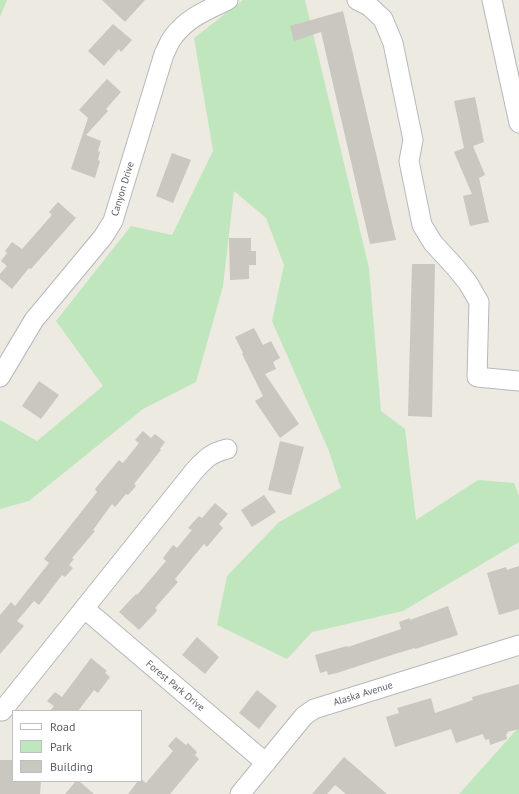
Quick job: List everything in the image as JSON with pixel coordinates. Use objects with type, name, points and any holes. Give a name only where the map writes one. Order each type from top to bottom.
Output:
[{"type":"street","name":"Canyon Drive","points":[[0,377],[34,320],[103,237],[113,221],[164,54],[173,38],[186,22],[228,0]]},
{"type":"street","points":[[357,0],[369,6],[383,19],[392,43],[413,140],[409,161],[422,225],[433,243],[468,283],[479,302],[477,377],[519,381]]},
{"type":"street","points":[[492,0],[519,123]]},
{"type":"street","points":[[0,709],[2,711],[195,470],[209,456],[217,451],[227,449]]},
{"type":"street","name":"Forest Park Drive","points":[[85,609],[266,763]]},
{"type":"street","name":"Alaska Avenue","points":[[240,794],[304,716],[314,709],[519,645]]},
{"type":"green space","points":[[0,0],[7,0],[0,17]]},
{"type":"green space","points":[[243,0],[305,0],[369,268],[381,411],[405,429],[416,520],[478,480],[514,483],[519,496],[519,542],[403,611],[312,632],[287,659],[217,625],[227,576],[279,522],[341,488],[329,451],[272,321],[284,265],[266,218],[234,191],[223,286],[196,382],[143,409],[29,501],[0,509],[0,420],[37,441],[103,386],[56,321],[131,226],[172,235],[213,151],[194,38]]},
{"type":"green space","points":[[519,727],[519,794],[459,794]]},
{"type":"building","points":[[102,0],[145,0],[125,22]]},
{"type":"building","points":[[343,11],[396,240],[370,244],[321,32],[294,41],[290,26]]},
{"type":"building","points":[[113,24],[132,40],[121,52],[119,49],[104,66],[88,51]]},
{"type":"building","points":[[107,79],[121,92],[106,109],[108,111],[86,135],[101,141],[98,151],[100,152],[98,160],[100,161],[95,178],[71,169],[88,118],[79,110]]},
{"type":"building","points":[[475,97],[484,142],[473,146],[485,175],[479,178],[489,222],[470,226],[463,196],[472,194],[454,152],[464,148],[454,101]]},
{"type":"building","points":[[172,153],[191,160],[173,203],[156,196]]},
{"type":"building","points":[[58,202],[76,218],[31,269],[29,268],[12,289],[0,279],[0,274],[7,266],[1,261],[7,253],[5,251],[12,242],[22,249],[52,215],[49,212]]},
{"type":"building","points":[[229,238],[251,238],[251,251],[256,251],[256,265],[249,265],[249,279],[230,280]]},
{"type":"building","points":[[412,264],[435,264],[432,417],[408,416]]},
{"type":"building","points":[[254,328],[263,345],[271,341],[280,358],[273,362],[276,369],[265,374],[299,424],[280,438],[255,401],[263,396],[235,337]]},
{"type":"building","points":[[39,381],[59,395],[41,419],[22,406]]},
{"type":"building","points":[[143,431],[151,438],[155,434],[165,442],[160,449],[161,450],[134,484],[136,486],[128,495],[126,494],[115,507],[112,504],[93,530],[95,531],[72,558],[74,559],[69,565],[73,568],[65,577],[62,575],[39,605],[34,601],[17,621],[24,626],[0,654],[0,615],[11,602],[15,606],[49,563],[44,559],[97,492],[95,489],[119,460],[123,463],[139,443],[135,440]]},
{"type":"building","points":[[280,441],[304,447],[291,495],[268,490]]},
{"type":"building","points":[[264,495],[276,512],[252,527],[241,510]]},
{"type":"building","points":[[215,503],[228,514],[219,524],[223,528],[207,547],[204,544],[175,579],[178,582],[155,608],[157,610],[155,613],[139,630],[119,612],[136,594],[137,595],[166,561],[163,558],[173,545],[177,548],[192,530],[188,528],[199,516],[202,518]]},
{"type":"building","points":[[519,566],[519,609],[499,615],[487,573],[506,567],[507,570]]},
{"type":"building","points":[[448,606],[458,635],[337,673],[328,675],[327,671],[320,673],[315,655],[347,646],[348,647],[401,629],[399,622],[410,618],[410,620]]},
{"type":"building","points":[[197,637],[219,657],[205,674],[182,655]]},
{"type":"building","points":[[91,658],[107,671],[105,673],[110,677],[98,693],[94,690],[79,710],[51,710],[54,706],[47,701],[55,692],[62,697]]},
{"type":"building","points":[[519,684],[519,729],[507,732],[507,739],[490,745],[489,739],[485,740],[483,734],[456,743],[451,729],[395,747],[386,717],[399,713],[397,708],[431,698],[435,713],[473,700],[472,697]]},
{"type":"building","points":[[257,690],[277,706],[259,729],[239,713]]},
{"type":"building","points":[[176,737],[186,745],[188,743],[197,752],[195,755],[199,759],[170,794],[128,794],[137,782],[142,782],[142,780],[146,783],[173,751],[168,746]]},
{"type":"building","points":[[344,757],[387,794],[346,794],[335,785],[327,794],[312,794]]},
{"type":"building","points":[[0,760],[12,760],[12,782],[41,782],[40,794],[0,794]]},
{"type":"building","points":[[75,782],[80,782],[94,794],[65,794]]}]
